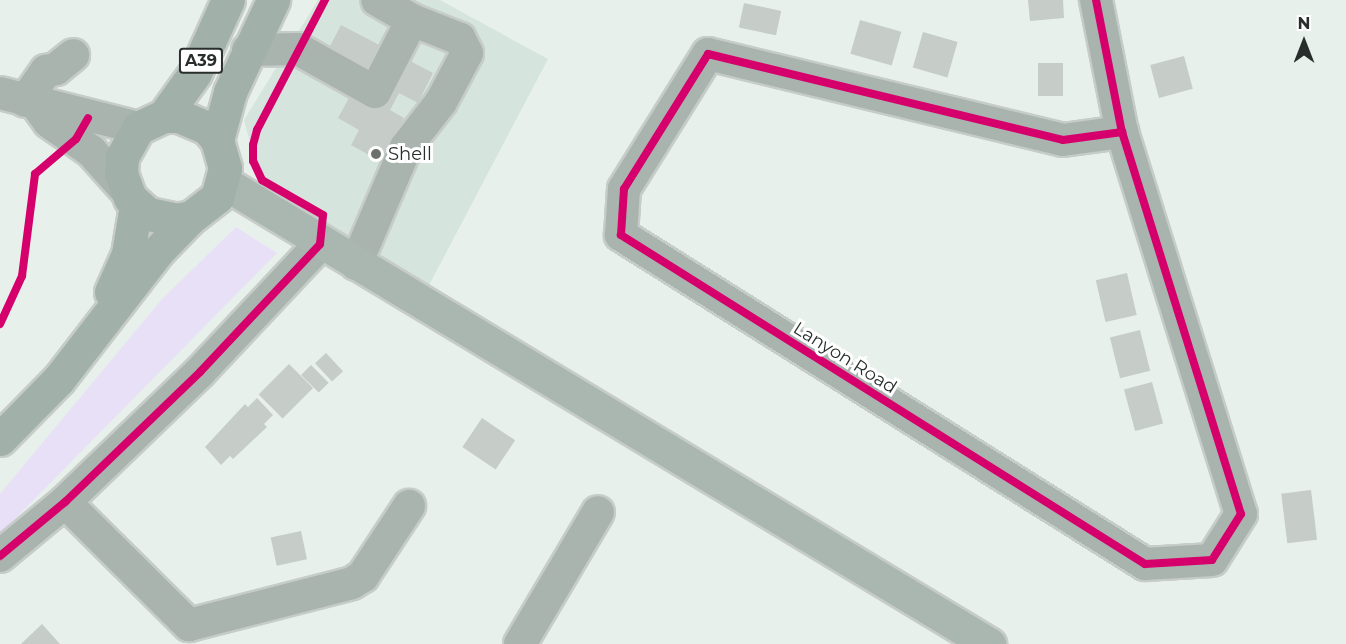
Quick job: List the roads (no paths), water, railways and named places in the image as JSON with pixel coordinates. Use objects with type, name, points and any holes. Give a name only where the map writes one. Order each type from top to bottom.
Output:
[{"type":"highway","name":"A39","points":[[151,122],[195,73],[228,0]]},
{"type":"highway","name":"A39","points":[[217,140],[230,92],[273,0]]},
{"type":"highway","points":[[0,439],[59,379],[106,314],[157,252],[191,217],[217,197],[225,168],[217,140],[194,120],[151,122],[122,157],[131,197],[128,254],[106,314]]},
{"type":"highway","points":[[131,197],[162,219],[191,217]]},
{"type":"main road","points":[[223,182],[320,244],[989,644]]},
{"type":"street","points":[[356,264],[401,156],[441,102],[467,53],[460,39],[412,20],[377,0]]},
{"type":"street","name":"Lanyon Road","points":[[1096,0],[1122,132],[1241,514],[1212,560],[1145,564],[621,235],[624,189],[708,54],[1063,140],[1122,132]]},
{"type":"street","points":[[248,50],[298,49],[375,92],[412,20]]},
{"type":"street","points":[[21,100],[46,71],[56,69],[73,55]]},
{"type":"street","points":[[21,100],[151,122]]},
{"type":"street","points":[[21,100],[91,152],[131,197]]},
{"type":"street","points":[[0,556],[65,502],[200,372],[320,244]]},
{"type":"street","points":[[65,502],[194,634],[351,583],[363,576],[409,506]]},
{"type":"street","points":[[520,644],[598,512]]},
{"type":"place","name":"Shell","points":[[376,154]]}]
